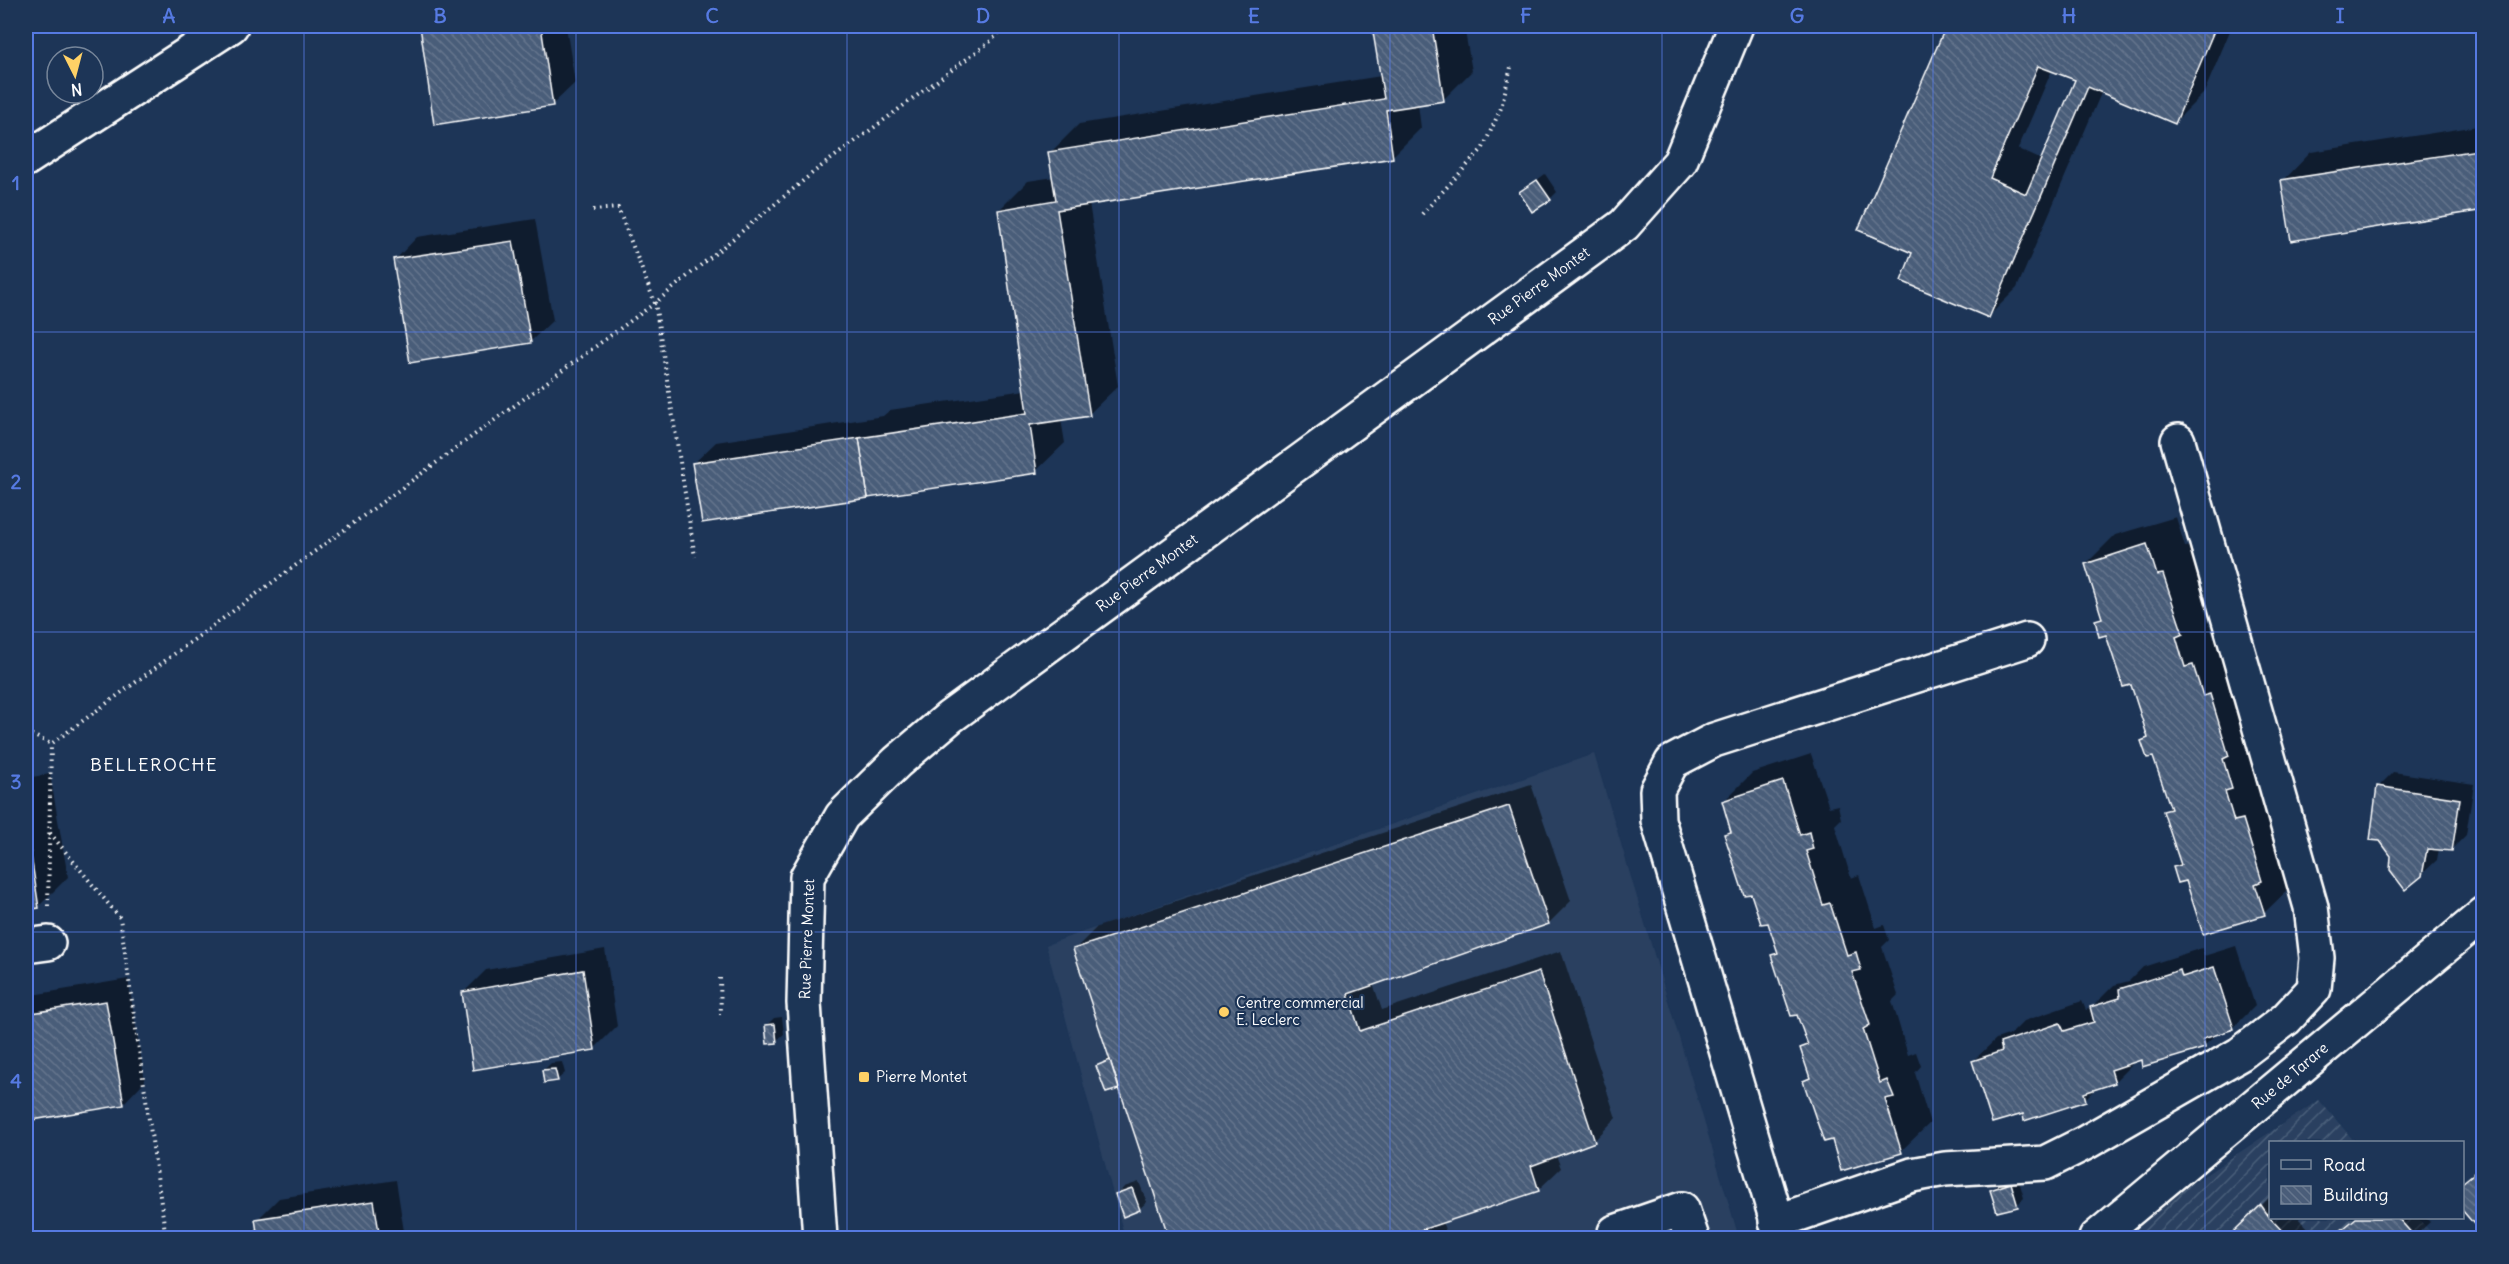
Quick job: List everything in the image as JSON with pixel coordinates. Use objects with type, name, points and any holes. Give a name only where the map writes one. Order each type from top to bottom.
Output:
[{"type":"street","points":[[26,159],[231,26]]},
{"type":"street","name":"Rue Pierre Montet","points":[[820,1239],[804,1003],[807,877],[842,816],[897,762],[950,717],[1624,225],[1680,162],[1736,26]]},
{"type":"street","points":[[2026,640],[1714,740],[1672,762],[1657,790],[1658,819],[1779,1230],[1912,1175],[1945,1169],[2045,1163],[2085,1143],[2240,1054],[2286,1019],[2314,989],[2317,958],[2311,907],[2178,441]]},
{"type":"street","name":"Rue de Tarare","points":[[2096,1239],[2484,914]]},
{"type":"street","points":[[1615,1232],[1682,1209],[1692,1239]]},
{"type":"path","points":[[51,744],[655,303],[815,171],[992,41],[1005,26]]},
{"type":"path","points":[[1422,214],[1483,148],[1501,108],[1512,63]]},
{"type":"path","points":[[593,210],[618,208],[655,303],[695,557]]},
{"type":"path","points":[[26,732],[51,744]]},
{"type":"path","points":[[37,945],[50,833],[51,744]]},
{"type":"path","points":[[50,833],[120,918],[166,1239]]},
{"type":"path","points":[[720,978],[721,1015]]},
{"type":"shaded area","name":"Centre commercial E. Leclerc","points":[[1594,754],[1739,1238],[1125,1238],[1046,945]]},
{"type":"shaded area","points":[[2319,1100],[2354,1141],[2269,1141],[2269,1219],[2419,1219],[2436,1238],[2110,1238]]},
{"type":"building","points":[[420,26],[541,26],[553,106],[434,125]]},
{"type":"building","points":[[1372,26],[1432,26],[1444,101],[1386,110],[1393,158],[1057,210],[1090,416],[1030,425],[1037,473],[868,498],[859,438],[1027,413],[998,210],[1056,200],[1048,152],[1384,99]]},
{"type":"building","points":[[1946,26],[2216,26],[2175,124],[2088,87],[1989,318],[1901,281],[1912,253],[1858,230]],"holes":[[[2038,66],[2075,80],[2026,194],[1990,178]]]},
{"type":"building","points":[[2484,149],[2484,210],[2291,241],[2281,180]]},
{"type":"building","points":[[1537,180],[1551,200],[1532,212],[1519,192]]},
{"type":"building","points":[[513,241],[531,343],[410,363],[393,259]]},
{"type":"building","points":[[859,438],[868,498],[702,523],[692,463]]},
{"type":"building","points":[[2147,544],[2157,575],[2163,574],[2183,634],[2176,637],[2185,667],[2193,665],[2203,696],[2210,694],[2229,756],[2223,759],[2232,789],[2225,791],[2234,821],[2243,819],[2262,881],[2255,884],[2265,915],[2203,934],[2186,881],[2178,883],[2173,867],[2181,865],[2163,811],[2171,809],[2153,757],[2147,758],[2141,741],[2148,738],[2131,685],[2123,687],[2106,635],[2099,637],[2095,620],[2102,618],[2085,564]]},
{"type":"building","points":[[1783,781],[1800,835],[1809,832],[1813,849],[1806,851],[1823,905],[1830,903],[1847,955],[1856,952],[1861,970],[1852,972],[1870,1025],[1863,1029],[1880,1083],[1887,1080],[1894,1097],[1885,1099],[1902,1153],[1841,1171],[1832,1140],[1824,1142],[1803,1081],[1810,1078],[1800,1048],[1808,1045],[1797,1015],[1791,1016],[1771,955],[1778,953],[1768,923],[1761,924],[1751,894],[1744,895],[1724,834],[1731,832],[1722,801]]},
{"type":"building","points":[[2377,786],[2460,799],[2452,851],[2427,849],[2422,876],[2405,890],[2390,870],[2391,856],[2380,841],[2370,840]]},
{"type":"building","name":"Centre commercial E. Leclerc","points":[[1509,806],[1549,924],[1348,994],[1360,1031],[1539,972],[1595,1142],[1531,1166],[1539,1191],[1397,1238],[1169,1238],[1073,949]]},
{"type":"building","points":[[26,823],[39,908],[26,910]]},
{"type":"building","points":[[2214,967],[2234,1029],[2203,1039],[2205,1048],[2142,1067],[2141,1060],[2111,1070],[2115,1083],[2084,1093],[2086,1101],[2024,1121],[2023,1114],[1992,1123],[1972,1061],[2002,1051],[2000,1043],[2060,1023],[2064,1031],[2094,1022],[2090,1007],[2120,998],[2119,989],[2180,970],[2182,977]]},
{"type":"building","points":[[583,970],[595,1050],[473,1070],[462,992]]},
{"type":"building","points":[[106,1001],[124,1105],[26,1121],[26,1014]]},
{"type":"building","points":[[775,1024],[777,1043],[767,1044],[765,1025]]},
{"type":"building","points":[[1110,1060],[1119,1089],[1106,1093],[1096,1066]]},
{"type":"building","points":[[555,1069],[558,1081],[544,1083],[542,1070]]},
{"type":"building","points":[[2484,1165],[2484,1236],[2464,1212],[2464,1181]]},
{"type":"building","points":[[2011,1183],[2018,1207],[1997,1212],[1990,1190]]},
{"type":"building","points":[[1132,1188],[1140,1210],[1123,1217],[1115,1194]]},
{"type":"building","points":[[374,1201],[380,1238],[258,1238],[255,1219]]},
{"type":"building","points":[[2261,1205],[2269,1219],[2289,1238],[2238,1238],[2233,1232]]},
{"type":"building","points":[[2355,1219],[2399,1219],[2416,1238],[2332,1238]]},
{"type":"building","points":[[1425,1229],[1428,1238],[1397,1238]]},
{"type":"place","name":"Centre commercial E. Leclerc","points":[[1224,1012]]},
{"type":"place","name":"Pierre Montet","points":[[864,1077]]},
{"type":"district","name":"BELLEROCHE","points":[[154,765]]}]
